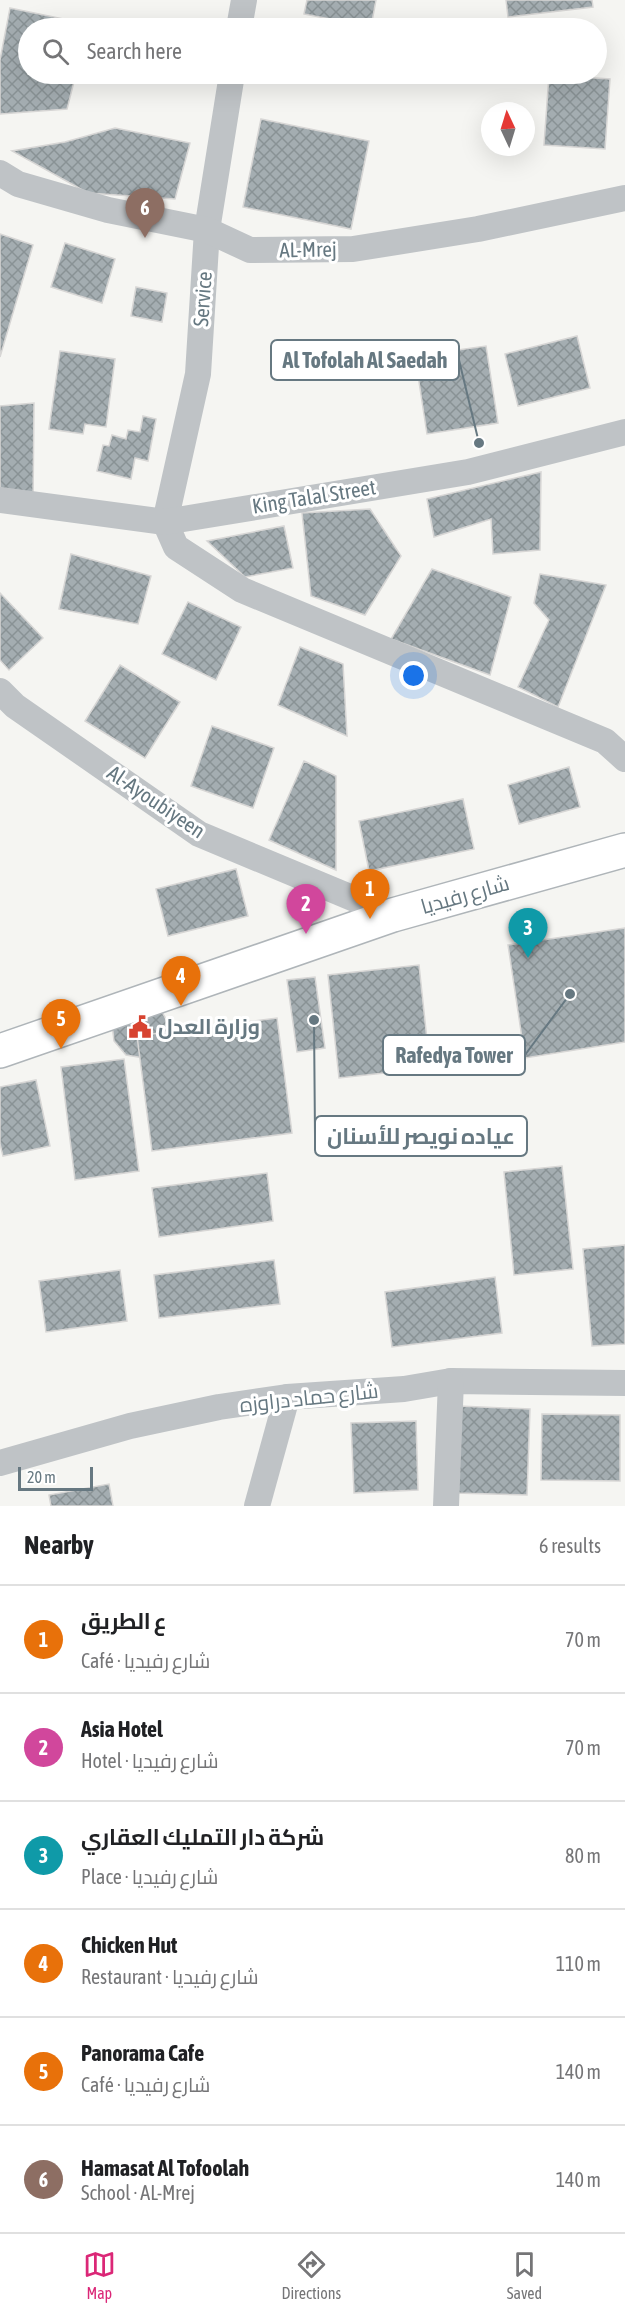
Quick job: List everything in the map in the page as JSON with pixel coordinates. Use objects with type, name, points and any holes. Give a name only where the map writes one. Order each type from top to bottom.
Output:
[{"type":"main road","name":"شارع رفيديا","points":[[0,1051],[393,915],[625,850]]},
{"type":"street","points":[[241,18],[244,0]]},
{"type":"street","name":"Service","points":[[165,522],[198,374],[207,230],[230,84]]},
{"type":"street","name":"AL-Mrej","points":[[0,173],[18,183],[108,210],[207,230],[250,250],[353,249],[478,229],[625,198]]},
{"type":"street","name":"King Talal Street","points":[[0,500],[165,522],[468,472],[625,432]]},
{"type":"street","points":[[165,522],[176,547],[242,590],[605,741],[625,759]]},
{"type":"street","name":"Al-Ayoubiyeen","points":[[0,691],[15,706],[199,834],[393,915]]},
{"type":"street","points":[[446,1506],[451,1381]]},
{"type":"street","name":"شارع حماد دراوزه","points":[[0,1463],[130,1426],[198,1411],[287,1397],[404,1389],[451,1381],[625,1383]]},
{"type":"street","points":[[257,1506],[287,1397]]},
{"type":"building","points":[[307,0],[376,0],[373,18],[325,18],[304,14]]},
{"type":"building","points":[[506,0],[592,0],[593,7],[508,17]]},
{"type":"building","points":[[10,8],[59,18],[18,18],[18,84],[73,84],[67,109],[0,114],[0,60]]},
{"type":"building","points":[[607,79],[610,79],[605,149],[544,145],[548,84],[607,84]]},
{"type":"building","points":[[261,119],[369,141],[351,229],[243,207]]},
{"type":"building","points":[[115,128],[190,143],[175,199],[88,193],[12,151],[65,142]]},
{"type":"building","points":[[0,234],[33,245],[0,357]]},
{"type":"building","points":[[65,243],[115,259],[102,303],[51,287]]},
{"type":"building","points":[[136,287],[167,293],[162,322],[131,316]]},
{"type":"building","points":[[577,336],[590,388],[518,406],[505,354]]},
{"type":"building","points":[[486,346],[498,423],[427,434],[415,356]]},
{"type":"building","points":[[60,351],[115,359],[106,427],[85,424],[83,434],[49,429]]},
{"type":"building","points":[[34,403],[33,505],[0,500],[0,406]]},
{"type":"building","points":[[143,416],[156,419],[148,461],[135,458],[131,479],[97,471],[103,445],[109,446],[112,435],[126,439],[128,430],[140,432]]},
{"type":"building","points":[[541,472],[540,550],[493,554],[491,519],[434,537],[427,499]]},
{"type":"building","points":[[370,509],[401,556],[365,615],[311,596],[302,513]]},
{"type":"building","points":[[284,526],[293,568],[245,577],[207,541]]},
{"type":"building","points":[[71,554],[151,576],[138,624],[59,609]]},
{"type":"building","points":[[432,569],[511,597],[490,675],[391,639]]},
{"type":"building","points":[[540,574],[606,585],[558,707],[518,687],[549,620],[534,603]]},
{"type":"building","points":[[0,593],[43,638],[9,670],[0,660]]},
{"type":"building","points":[[188,602],[241,627],[216,680],[162,654]]},
{"type":"building","points":[[300,647],[343,664],[347,736],[278,705]]},
{"type":"building","points":[[120,665],[180,702],[145,758],[85,721]]},
{"type":"building","points":[[212,726],[274,748],[253,808],[191,786]]},
{"type":"building","points":[[304,761],[336,776],[336,870],[269,840]]},
{"type":"building","points":[[569,767],[580,807],[519,824],[508,785]]},
{"type":"building","points":[[463,799],[474,849],[369,871],[359,821]]},
{"type":"building","points":[[236,869],[248,916],[168,936],[156,889]]},
{"type":"building","points":[[625,928],[625,1042],[525,1058],[508,945]]},
{"type":"building","points":[[419,965],[430,1068],[339,1078],[328,975]]},
{"type":"building","points":[[315,977],[325,1048],[297,1052],[287,980]]},
{"type":"building","name":"وزارة العدل","points":[[155,1006],[167,1021],[168,1031],[162,1048],[144,1058],[126,1055],[114,1041],[112,1024]]},
{"type":"building","points":[[277,1018],[292,1133],[152,1151],[137,1036]]},
{"type":"building","points":[[124,1059],[139,1171],[75,1180],[61,1067]]},
{"type":"building","points":[[36,1080],[50,1146],[3,1156],[0,1144],[0,1087]]},
{"type":"building","points":[[562,1166],[573,1269],[514,1275],[504,1172]]},
{"type":"building","points":[[267,1173],[273,1221],[159,1237],[152,1188]]},
{"type":"building","points":[[625,1245],[625,1344],[592,1346],[583,1249]]},
{"type":"building","points":[[274,1260],[280,1304],[159,1318],[154,1275]]},
{"type":"building","points":[[120,1270],[127,1321],[46,1332],[39,1281]]},
{"type":"building","points":[[495,1277],[502,1333],[392,1347],[385,1292]]},
{"type":"building","points":[[458,1406],[530,1409],[527,1495],[455,1493]]},
{"type":"building","points":[[542,1414],[620,1415],[620,1481],[541,1480]]},
{"type":"building","points":[[416,1421],[418,1490],[354,1493],[351,1423]]},
{"type":"building","points":[[109,1484],[113,1506],[51,1506],[49,1495]]},
{"type":"place","name":"Hamasat Al Tofoolah","points":[[145,238]]},
{"type":"place","name":"Al Tofolah Al Saedah","points":[[479,443]]},
{"type":"place","name":"ع الطريق","points":[[370,919]]},
{"type":"place","name":"Asia Hotel","points":[[306,934]]},
{"type":"place","name":"شركة دار التمليك العقاري","points":[[528,958]]},
{"type":"place","name":"Rafedya Tower","points":[[570,994]]},
{"type":"place","name":"Chicken Hut","points":[[181,1006]]},
{"type":"place","name":"عياده نويصر للأسنان","points":[[314,1020]]},
{"type":"place","name":"وزارة العدل","points":[[140,1027]]},
{"type":"place","name":"Panorama Cafe","points":[[61,1049]]}]
